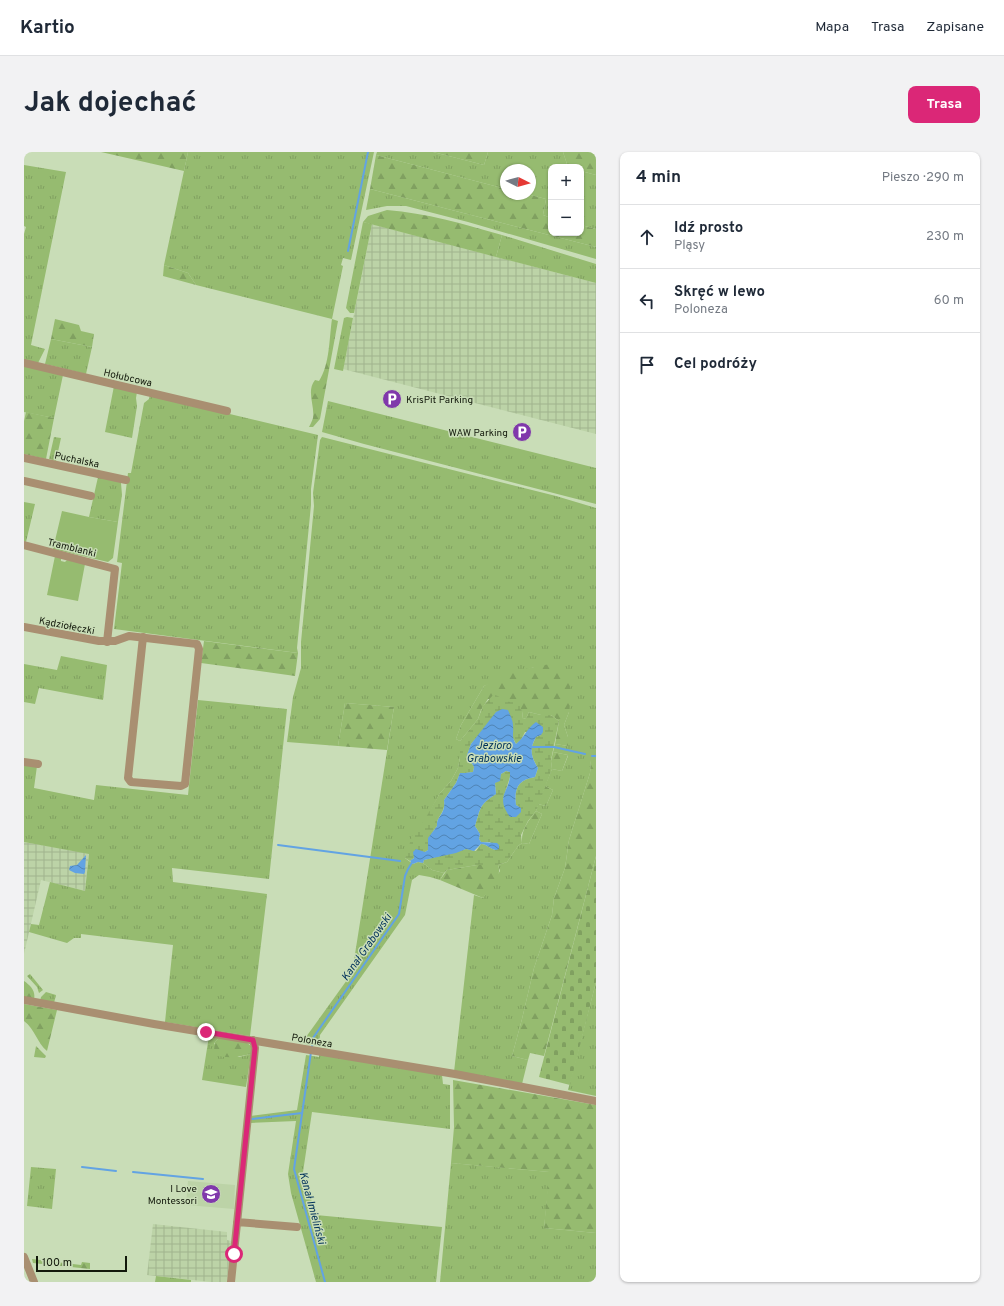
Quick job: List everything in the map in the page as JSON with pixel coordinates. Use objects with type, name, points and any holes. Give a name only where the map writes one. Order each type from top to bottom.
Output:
[{"type":"street","name":"Hołubcowa","points":[[24,363],[131,387],[227,411]]},
{"type":"street","name":"Puchalska","points":[[24,458],[126,480]]},
{"type":"street","points":[[24,481],[91,496]]},
{"type":"street","name":"Tramblanki","points":[[24,545],[115,568],[116,571],[107,642]]},
{"type":"street","name":"Kądziołeczki","points":[[24,627],[107,642]]},
{"type":"street","points":[[107,642],[115,641],[128,636],[143,637],[197,644],[199,646],[185,784],[181,786],[131,782],[128,778],[143,637]]},
{"type":"street","points":[[24,762],[38,764]]},
{"type":"street","name":"Poloneza","points":[[24,1000],[141,1022],[307,1049],[596,1100]]},
{"type":"street","points":[[231,1282],[255,1048],[253,1040]]},
{"type":"street","points":[[237,1222],[297,1227]]},
{"type":"street","points":[[24,1257],[34,1282]]},
{"type":"shaded area","points":[[372,224],[596,283],[596,434],[343,369]]},
{"type":"shaded area","points":[[24,842],[89,853],[85,891],[41,880],[24,954]]},
{"type":"shaded area","name":"I Love Montessori","points":[[188,1181],[235,1185],[234,1209],[186,1205]]},
{"type":"shaded area","points":[[153,1224],[227,1232],[227,1240],[231,1241],[227,1282],[211,1282],[147,1275]]},
{"type":"green space","points":[[101,152],[188,152],[184,171]]},
{"type":"green space","points":[[188,152],[374,152],[351,260],[343,258],[341,265],[343,266],[332,319],[196,285],[188,273],[164,265]]},
{"type":"green space","points":[[377,152],[433,152],[484,165],[488,152],[563,152],[567,164],[548,164],[548,217],[543,215],[546,199],[536,196],[536,164],[500,164],[500,187],[376,155]]},
{"type":"green space","points":[[433,152],[488,152],[484,165]]},
{"type":"green space","points":[[563,152],[596,152],[596,175],[584,172],[584,164],[567,164]]},
{"type":"green space","points":[[376,155],[500,187],[500,200],[536,200],[536,196],[546,199],[543,215],[548,217],[548,235],[370,189]]},
{"type":"green space","points":[[24,165],[66,172],[31,345],[45,349],[38,363],[24,360],[24,234],[26,227],[24,226]]},
{"type":"green space","points":[[584,172],[596,175],[596,229],[584,226]]},
{"type":"green space","points":[[370,189],[548,235],[548,236],[596,247],[596,259],[468,222],[406,206],[387,206],[366,210]]},
{"type":"green space","points":[[387,210],[431,216],[502,235],[496,257],[363,222],[368,216]]},
{"type":"green space","points":[[363,222],[372,224],[354,313],[350,313],[346,308]]},
{"type":"green space","points":[[584,226],[596,229],[596,247],[553,236],[584,236]]},
{"type":"green space","points":[[502,235],[596,264],[596,283],[496,257]]},
{"type":"green space","points":[[164,265],[188,273],[196,285],[163,276]]},
{"type":"green space","points":[[344,318],[353,318],[343,371],[334,369]]},
{"type":"green space","points":[[55,319],[79,325],[81,331],[94,334],[92,347],[51,339]]},
{"type":"green space","points":[[332,319],[338,321],[320,419],[313,427],[309,427],[313,418],[311,394],[312,384],[315,380],[319,381],[323,374],[327,359]]},
{"type":"green space","points":[[51,339],[92,347],[86,374],[45,364]]},
{"type":"green space","points":[[24,366],[63,375],[54,418],[24,412]]},
{"type":"green space","points":[[114,386],[137,392],[137,406],[132,438],[105,432]]},
{"type":"green space","points":[[150,395],[318,435],[311,489],[311,505],[297,648],[298,653],[114,629],[122,563],[117,562],[128,473],[131,473],[144,403],[149,399]]},
{"type":"green space","points":[[328,401],[596,468],[596,504],[322,432]]},
{"type":"green space","points":[[26,412],[54,418],[46,459],[24,454],[24,421]]},
{"type":"green space","points":[[54,437],[61,438],[56,461],[49,459]]},
{"type":"green space","points":[[322,437],[556,496],[596,508],[596,760],[591,760],[590,773],[569,840],[565,868],[554,898],[552,915],[534,968],[512,1056],[528,1060],[522,1084],[454,1072],[474,895],[483,898],[500,871],[498,865],[507,862],[518,846],[522,843],[529,844],[542,814],[536,811],[538,804],[546,806],[553,790],[545,786],[552,769],[562,771],[568,756],[553,752],[555,744],[568,746],[568,737],[564,725],[569,712],[534,667],[484,686],[461,725],[456,739],[460,741],[458,768],[451,781],[440,793],[405,858],[413,864],[418,862],[423,863],[432,870],[444,873],[440,880],[419,875],[412,880],[405,915],[320,1035],[318,1046],[305,1044],[306,1037],[352,973],[394,707],[345,703],[338,746],[287,742],[293,697],[301,668],[301,642],[314,506],[313,493],[320,440]]},
{"type":"green space","points":[[98,477],[121,483],[122,495],[118,522],[89,517]]},
{"type":"green space","points":[[24,502],[35,504],[26,542],[24,541]]},
{"type":"green space","points":[[62,511],[118,522],[113,558],[108,562],[53,549]]},
{"type":"green space","points":[[55,556],[61,558],[61,561],[65,562],[67,560],[85,564],[78,601],[47,595]]},
{"type":"green space","points":[[204,641],[298,653],[295,676],[201,663]]},
{"type":"green space","points":[[61,656],[107,665],[103,700],[39,688],[35,704],[24,702],[24,664],[57,670]]},
{"type":"green space","points":[[550,664],[571,677],[569,712],[564,725],[568,737],[568,746],[555,744],[559,721],[551,715],[541,715],[529,712],[526,718],[523,719],[522,711],[502,699],[488,699],[481,710],[478,719],[460,741],[456,739],[461,725],[484,686],[505,674]]},
{"type":"green space","points":[[494,694],[509,702],[518,702],[522,711],[523,719],[526,718],[529,712],[541,715],[551,715],[559,721],[551,760],[552,769],[536,811],[528,821],[521,835],[522,843],[518,846],[507,862],[498,865],[477,865],[447,870],[444,873],[432,870],[423,863],[424,860],[466,849],[476,851],[481,844],[496,850],[490,842],[481,842],[479,839],[480,834],[475,826],[481,807],[486,801],[496,794],[495,783],[501,774],[506,771],[510,772],[510,777],[503,799],[521,808],[516,805],[517,789],[518,786],[525,780],[535,777],[538,768],[532,756],[532,746],[536,737],[541,735],[525,732],[521,740],[516,744],[513,738],[513,726],[484,729],[471,744],[467,755],[474,767],[473,772],[460,773],[456,783],[444,800],[444,809],[438,820],[437,826],[430,837],[428,850],[422,852],[410,861],[405,858],[415,827],[422,824],[440,793],[451,781],[458,768],[460,741],[478,719],[483,706]]},
{"type":"green space","points":[[198,700],[287,709],[269,879],[172,868],[173,882],[267,894],[250,1036],[165,1022],[173,945],[81,934],[81,938],[74,938],[67,943],[29,932],[31,924],[39,925],[50,882],[85,891],[89,854],[24,842],[24,764],[37,766],[34,788],[94,800],[96,785],[188,795]]},
{"type":"green space","points":[[345,703],[394,707],[387,750],[338,746]]},
{"type":"green space","points":[[553,752],[568,755],[562,771],[552,769],[551,761]]},
{"type":"green space","points":[[591,760],[596,760],[596,856],[544,1056],[530,1053],[528,1060],[512,1056],[534,968],[552,915],[554,898],[565,868],[569,840],[590,773]]},
{"type":"green space","points":[[545,786],[553,790],[546,806],[538,804]]},
{"type":"green space","points":[[536,811],[542,814],[529,844],[522,843],[524,830]]},
{"type":"green space","points":[[596,856],[596,982],[570,1085],[539,1077]]},
{"type":"green space","points":[[477,865],[498,865],[499,869],[499,874],[495,883],[483,898],[440,880],[447,870]]},
{"type":"green space","points":[[30,974],[43,990],[39,993],[37,987],[27,976]]},
{"type":"green space","points":[[24,981],[32,988],[34,999],[24,997]]},
{"type":"green space","points":[[596,982],[596,1096],[568,1090]]},
{"type":"green space","points":[[46,992],[56,995],[54,1003],[40,1001],[41,997]]},
{"type":"green space","points":[[24,1004],[57,1010],[47,1051],[28,1024],[24,1021]]},
{"type":"green space","points":[[209,1036],[219,1038],[214,1044],[239,1057],[251,1054],[246,1087],[202,1080]]},
{"type":"green space","points":[[219,1038],[246,1042],[251,1046],[251,1054],[233,1057],[216,1055],[214,1050],[215,1042]]},
{"type":"green space","points":[[36,1046],[46,1056],[45,1058],[34,1057]]},
{"type":"green space","points":[[319,1054],[442,1075],[443,1084],[450,1085],[450,1129],[312,1112],[303,1172],[316,1215],[442,1227],[436,1282],[316,1282],[291,1193],[288,1174],[296,1121],[250,1123],[250,1116],[297,1110],[306,1055],[319,1057]]},
{"type":"green space","points":[[453,1080],[596,1105],[596,1233],[544,1228],[549,1172],[451,1163],[454,1127]]},
{"type":"green space","points":[[451,1163],[550,1172],[544,1228],[596,1233],[596,1282],[440,1282]]},
{"type":"green space","points":[[31,1167],[56,1169],[52,1209],[27,1206]]},
{"type":"green space","points":[[32,1259],[81,1265],[82,1262],[90,1263],[90,1269],[33,1263]]},
{"type":"green space","points":[[156,1276],[191,1280],[191,1282],[155,1282]]},
{"type":"water","name":"Jezioro Grabowskie","points":[[502,709],[508,710],[513,723],[513,737],[516,744],[536,722],[543,727],[543,732],[541,735],[536,737],[532,745],[532,757],[538,768],[535,777],[525,780],[518,786],[517,789],[516,805],[521,808],[521,812],[516,817],[510,817],[505,810],[503,798],[510,779],[510,772],[506,771],[501,774],[500,781],[495,783],[496,794],[486,801],[481,807],[475,826],[480,834],[479,839],[481,842],[497,843],[499,845],[499,849],[496,850],[481,844],[474,851],[466,849],[456,853],[424,860],[423,863],[418,862],[413,864],[410,861],[414,858],[413,852],[416,849],[425,852],[428,850],[428,838],[437,826],[438,820],[444,809],[444,800],[456,783],[460,773],[473,772],[474,767],[467,755],[471,744],[496,712]]},
{"type":"water","points":[[86,855],[84,874],[75,873],[69,870],[70,866],[77,865]]},
{"type":"waterway","points":[[348,251],[368,152]]},
{"type":"waterway","name":"Kanał Grabowski","points":[[531,747],[554,747],[585,754]]},
{"type":"waterway","points":[[278,845],[400,861]]},
{"type":"waterway","name":"Kanał Grabowski","points":[[312,1047],[313,1038],[399,914],[405,876],[413,861]]},
{"type":"waterway","name":"Kanał Imieliński","points":[[311,1052],[294,1169],[325,1282]]},
{"type":"waterway","name":"Kanał Grabowski","points":[[252,1119],[302,1113]]},
{"type":"waterway","name":"Kanał Grabowski","points":[[82,1167],[116,1171]]},
{"type":"waterway","name":"Kanał Grabowski","points":[[133,1172],[203,1179]]},
{"type":"place","name":"KrisPit Parking","points":[[392,399]]},
{"type":"place","name":"WAW Parking","points":[[522,432]]},
{"type":"place","name":"I Love Montessori","points":[[211,1194]]},
{"type":"route","points":[[206,1032],[253,1040],[255,1048],[234,1254]]}]
